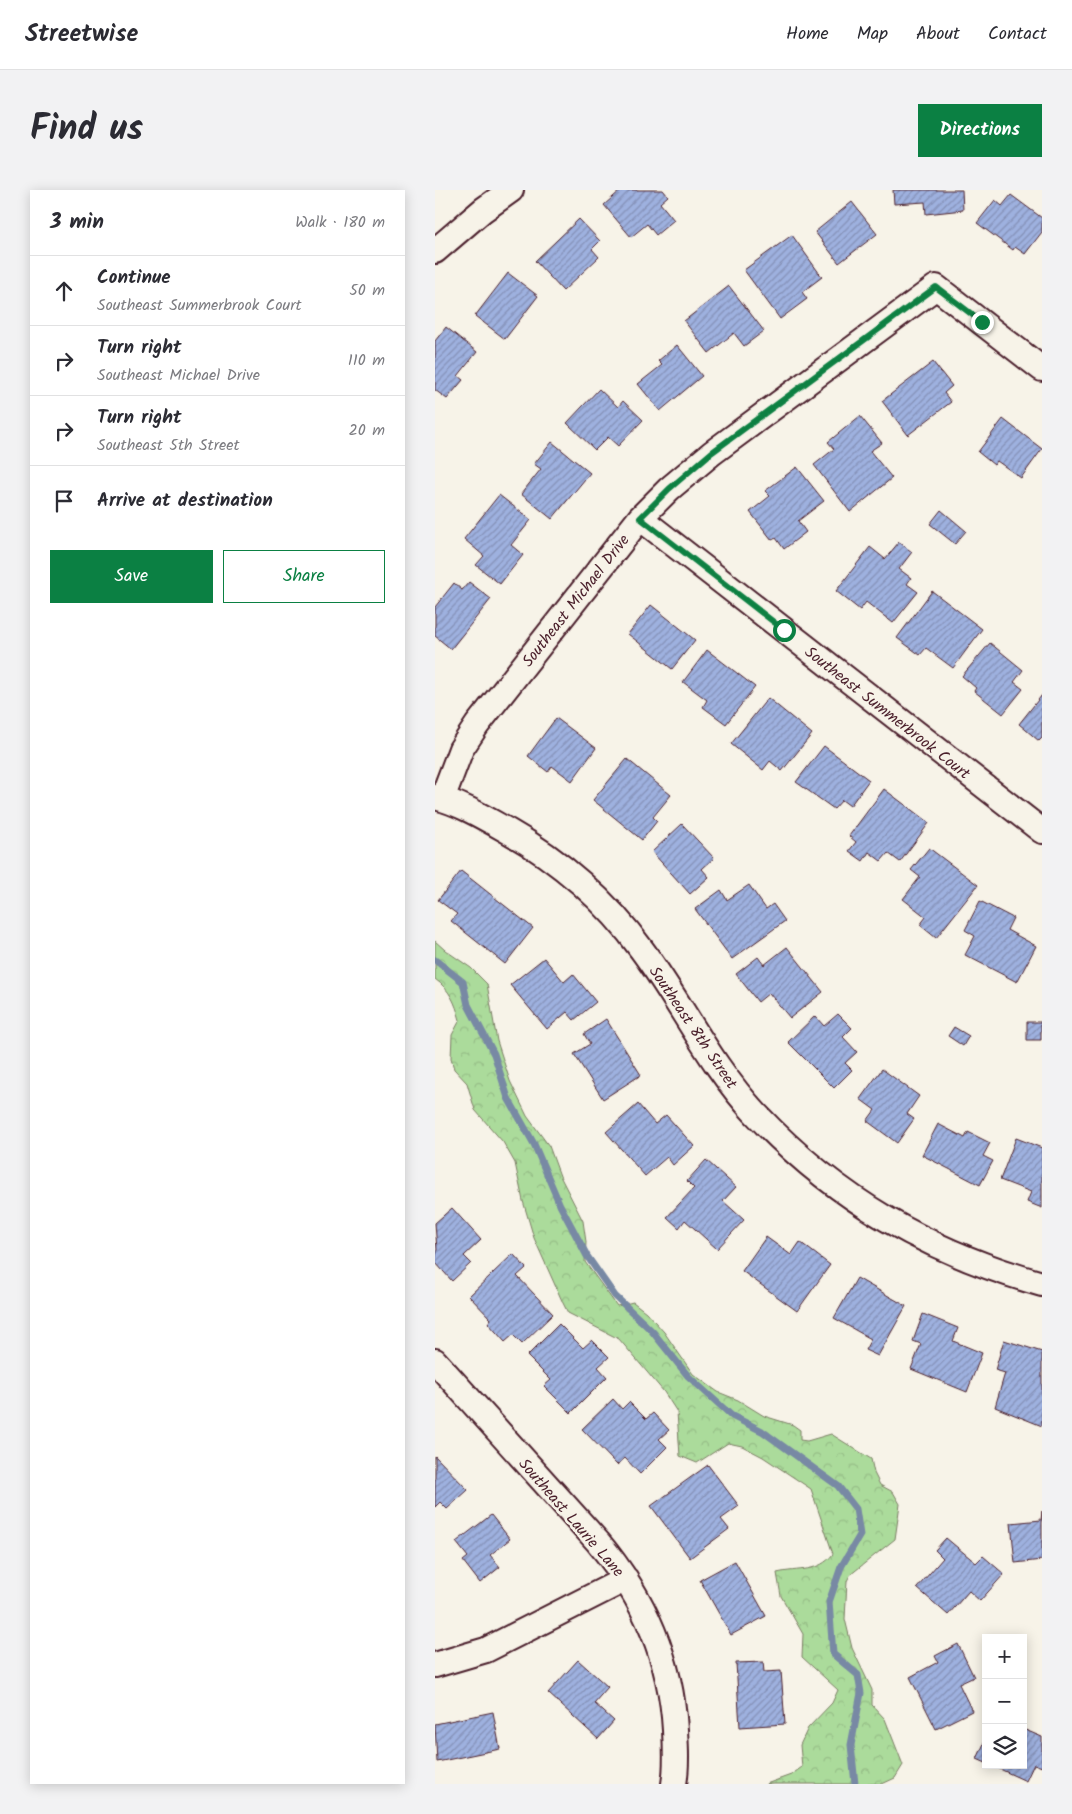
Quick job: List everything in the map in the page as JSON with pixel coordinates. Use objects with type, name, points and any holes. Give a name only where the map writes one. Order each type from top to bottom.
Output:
[{"type":"street","points":[[435,251],[483,210],[511,190]]},
{"type":"street","name":"Southeast Michael Drive","points":[[438,798],[461,749],[477,725],[640,518],[669,489],[711,453],[936,287],[1042,369]]},
{"type":"street","name":"Southeast Summerbrook Court","points":[[640,518],[1042,831]]},
{"type":"street","name":"Southeast 8th Street","points":[[438,798],[485,818],[529,843],[570,874],[608,909],[641,949],[718,1068],[755,1114],[797,1155],[820,1174],[891,1224],[945,1251],[997,1271],[1042,1284]]},
{"type":"street","name":"Southeast Laurie Lane","points":[[435,1361],[598,1542],[626,1579],[651,1624],[669,1680],[675,1741],[674,1784]]},
{"type":"street","points":[[435,1664],[487,1650],[626,1579]]},
{"type":"green space","points":[[435,941],[471,968],[487,984],[497,1041],[510,1081],[527,1116],[549,1146],[560,1176],[583,1221],[586,1242],[585,1262],[617,1306],[633,1302],[646,1312],[664,1332],[693,1374],[718,1392],[738,1400],[764,1416],[793,1425],[800,1430],[800,1440],[807,1441],[831,1434],[871,1459],[874,1473],[880,1485],[893,1492],[900,1504],[895,1539],[850,1575],[847,1581],[845,1619],[852,1648],[872,1690],[872,1705],[885,1719],[903,1765],[895,1778],[882,1784],[766,1784],[791,1775],[802,1767],[800,1745],[808,1728],[832,1703],[838,1690],[802,1657],[803,1634],[781,1596],[777,1573],[815,1567],[833,1554],[811,1489],[763,1457],[742,1446],[728,1443],[697,1463],[680,1456],[677,1412],[664,1392],[619,1339],[568,1313],[534,1238],[523,1201],[515,1163],[503,1142],[475,1110],[467,1083],[454,1069],[451,1058],[452,1035],[460,1020],[451,997],[435,979]]},
{"type":"building","points":[[621,190],[663,190],[668,196],[660,203],[674,220],[656,235],[647,224],[631,237],[604,205]]},
{"type":"building","points":[[893,190],[962,190],[963,210],[926,214],[925,202],[894,204]]},
{"type":"building","points":[[1011,195],[1042,218],[1042,232],[1025,254],[1015,247],[1013,250],[977,223],[995,200],[1002,206]]},
{"type":"building","points":[[852,202],[877,234],[839,263],[815,232]]},
{"type":"building","points":[[579,219],[600,241],[592,249],[599,257],[563,291],[535,261]]},
{"type":"building","points":[[792,235],[822,277],[802,292],[807,299],[780,319],[744,270]]},
{"type":"building","points":[[508,273],[538,296],[505,339],[475,316]]},
{"type":"building","points":[[729,286],[764,331],[744,346],[734,333],[709,353],[684,321]]},
{"type":"building","points":[[446,327],[477,352],[458,376],[463,380],[447,399],[435,390],[435,341]]},
{"type":"building","points":[[677,345],[702,376],[660,411],[638,384],[662,365],[658,361]]},
{"type":"building","points":[[933,362],[952,386],[944,393],[951,402],[908,435],[882,401]]},
{"type":"building","points":[[599,389],[618,407],[623,401],[643,420],[618,446],[608,437],[595,450],[567,423]]},
{"type":"building","points":[[860,416],[882,443],[870,451],[892,478],[850,512],[814,465],[834,449],[828,442]]},
{"type":"building","points":[[1003,419],[1042,449],[1021,478],[997,461],[994,465],[978,452]]},
{"type":"building","points":[[552,442],[590,473],[552,519],[521,494],[541,469],[534,464]]},
{"type":"building","points":[[797,467],[824,501],[798,521],[806,532],[784,549],[776,538],[772,540],[750,512],[770,496],[765,491]]},
{"type":"building","points":[[499,495],[531,520],[511,545],[523,555],[500,584],[476,565],[484,556],[464,539]]},
{"type":"building","points":[[941,510],[966,531],[955,544],[930,524]]},
{"type":"building","points":[[899,542],[912,552],[899,569],[911,578],[907,584],[918,592],[893,623],[866,602],[860,610],[836,591],[870,547],[885,559]]},
{"type":"building","points":[[469,582],[491,599],[451,649],[435,636],[435,607],[454,583],[462,590]]},
{"type":"building","points":[[932,591],[982,629],[953,668],[926,648],[920,655],[897,638]]},
{"type":"building","points":[[651,605],[695,640],[672,669],[628,634]]},
{"type":"building","points":[[990,643],[1023,670],[1014,682],[1023,689],[1003,714],[974,691],[976,688],[962,676]]},
{"type":"building","points":[[707,650],[755,687],[726,724],[703,707],[707,700],[683,682]]},
{"type":"building","points":[[1042,695],[1042,738],[1039,741],[1019,724]]},
{"type":"building","points":[[768,698],[812,734],[782,771],[770,761],[763,770],[731,744]]},
{"type":"building","points":[[556,718],[596,748],[572,781],[552,766],[548,772],[528,756]]},
{"type":"building","points":[[824,746],[869,780],[850,806],[842,800],[834,809],[796,782]]},
{"type":"building","points":[[627,759],[671,795],[653,817],[657,821],[642,840],[593,800]]},
{"type":"building","points":[[884,789],[929,823],[900,862],[888,853],[881,861],[869,852],[863,861],[849,851],[856,842],[849,836]]},
{"type":"building","points":[[682,824],[714,858],[702,869],[709,877],[690,894],[652,852]]},
{"type":"building","points":[[929,848],[978,885],[936,938],[920,925],[926,917],[903,899],[920,877],[911,870]]},
{"type":"building","points":[[461,871],[533,928],[505,964],[451,921],[457,914],[438,900]]},
{"type":"building","points":[[749,885],[766,909],[773,904],[785,921],[732,959],[695,909],[721,890],[727,900]]},
{"type":"building","points":[[980,901],[1013,918],[1007,930],[1036,946],[1017,982],[965,955],[975,936],[965,930]]},
{"type":"building","points":[[787,947],[823,992],[790,1018],[769,993],[758,1002],[736,974],[758,957],[764,965]]},
{"type":"building","points":[[544,958],[564,982],[573,974],[596,1002],[574,1020],[567,1012],[547,1029],[510,985]]},
{"type":"building","points":[[838,1014],[852,1028],[843,1037],[857,1052],[845,1063],[852,1070],[834,1088],[788,1042],[815,1016],[824,1026]]},
{"type":"building","points":[[606,1019],[641,1075],[603,1099],[574,1054],[590,1044],[584,1034]]},
{"type":"building","points":[[1027,1022],[1041,1022],[1041,1040],[1027,1040]]},
{"type":"building","points":[[954,1027],[969,1036],[963,1046],[948,1036]]},
{"type":"building","points":[[882,1069],[919,1096],[907,1114],[914,1119],[897,1143],[867,1121],[875,1110],[860,1099]]},
{"type":"building","points":[[638,1104],[655,1124],[666,1115],[694,1146],[673,1165],[667,1157],[645,1176],[606,1132]]},
{"type":"building","points":[[938,1124],[965,1138],[968,1132],[990,1143],[983,1156],[993,1161],[980,1185],[922,1155]]},
{"type":"building","points":[[1016,1138],[1042,1148],[1042,1208],[1027,1202],[1031,1192],[1000,1180]]},
{"type":"building","points":[[706,1160],[736,1187],[723,1201],[744,1220],[717,1249],[685,1220],[679,1228],[667,1217],[694,1188],[687,1181]]},
{"type":"building","points":[[452,1208],[481,1240],[464,1256],[471,1263],[452,1281],[435,1262],[437,1250],[435,1223]]},
{"type":"building","points":[[766,1237],[791,1255],[800,1242],[830,1265],[797,1311],[742,1271]]},
{"type":"building","points":[[513,1254],[526,1268],[517,1276],[553,1314],[522,1344],[513,1335],[505,1342],[488,1323],[491,1319],[469,1296]]},
{"type":"building","points":[[857,1278],[906,1306],[878,1356],[865,1350],[871,1339],[834,1318]]},
{"type":"building","points":[[923,1314],[958,1328],[953,1341],[982,1353],[967,1392],[911,1369],[921,1344],[913,1341]]},
{"type":"building","points":[[559,1324],[583,1348],[592,1340],[609,1357],[598,1367],[607,1377],[571,1413],[544,1386],[551,1380],[527,1356]]},
{"type":"building","points":[[1004,1340],[1042,1352],[1042,1426],[995,1407],[1005,1373],[995,1370]]},
{"type":"building","points":[[613,1399],[622,1409],[629,1402],[646,1419],[653,1413],[669,1430],[659,1439],[667,1447],[640,1474],[625,1458],[617,1465],[582,1429]]},
{"type":"building","points":[[435,1456],[468,1490],[447,1509],[440,1502],[435,1507]]},
{"type":"building","points":[[708,1465],[739,1506],[721,1519],[729,1529],[690,1558],[651,1506]]},
{"type":"building","points":[[1042,1511],[1042,1560],[1015,1563],[1011,1523],[1041,1520]]},
{"type":"building","points":[[491,1515],[510,1539],[490,1555],[500,1567],[480,1583],[463,1561],[468,1557],[456,1542]]},
{"type":"building","points":[[946,1538],[976,1563],[983,1556],[1004,1574],[980,1601],[969,1591],[948,1615],[917,1588],[943,1558],[935,1550]]},
{"type":"building","points":[[735,1561],[766,1616],[731,1635],[700,1580]]},
{"type":"building","points":[[958,1644],[974,1677],[959,1684],[972,1711],[936,1729],[910,1677],[938,1662],[935,1656]]},
{"type":"building","points":[[578,1660],[608,1687],[594,1703],[614,1721],[598,1739],[548,1693]]},
{"type":"building","points":[[763,1662],[764,1672],[781,1671],[785,1724],[740,1727],[736,1663]]},
{"type":"building","points":[[493,1712],[500,1749],[437,1762],[435,1724]]},
{"type":"building","points":[[1027,1731],[1042,1737],[1042,1767],[1034,1764],[1026,1781],[1000,1769],[1027,1769]]},
{"type":"building","points":[[982,1748],[982,1761],[977,1759]]},
{"type":"waterway","points":[[435,960],[463,982],[468,1005],[494,1054],[508,1098],[534,1144],[560,1205],[587,1256],[615,1296],[652,1331],[688,1376],[732,1416],[762,1431],[838,1486],[856,1509],[860,1535],[841,1567],[829,1602],[833,1654],[858,1675],[861,1693],[851,1745],[855,1784]]},
{"type":"route","points":[[784,630],[640,518],[669,489],[711,453],[936,287],[982,322]]}]
